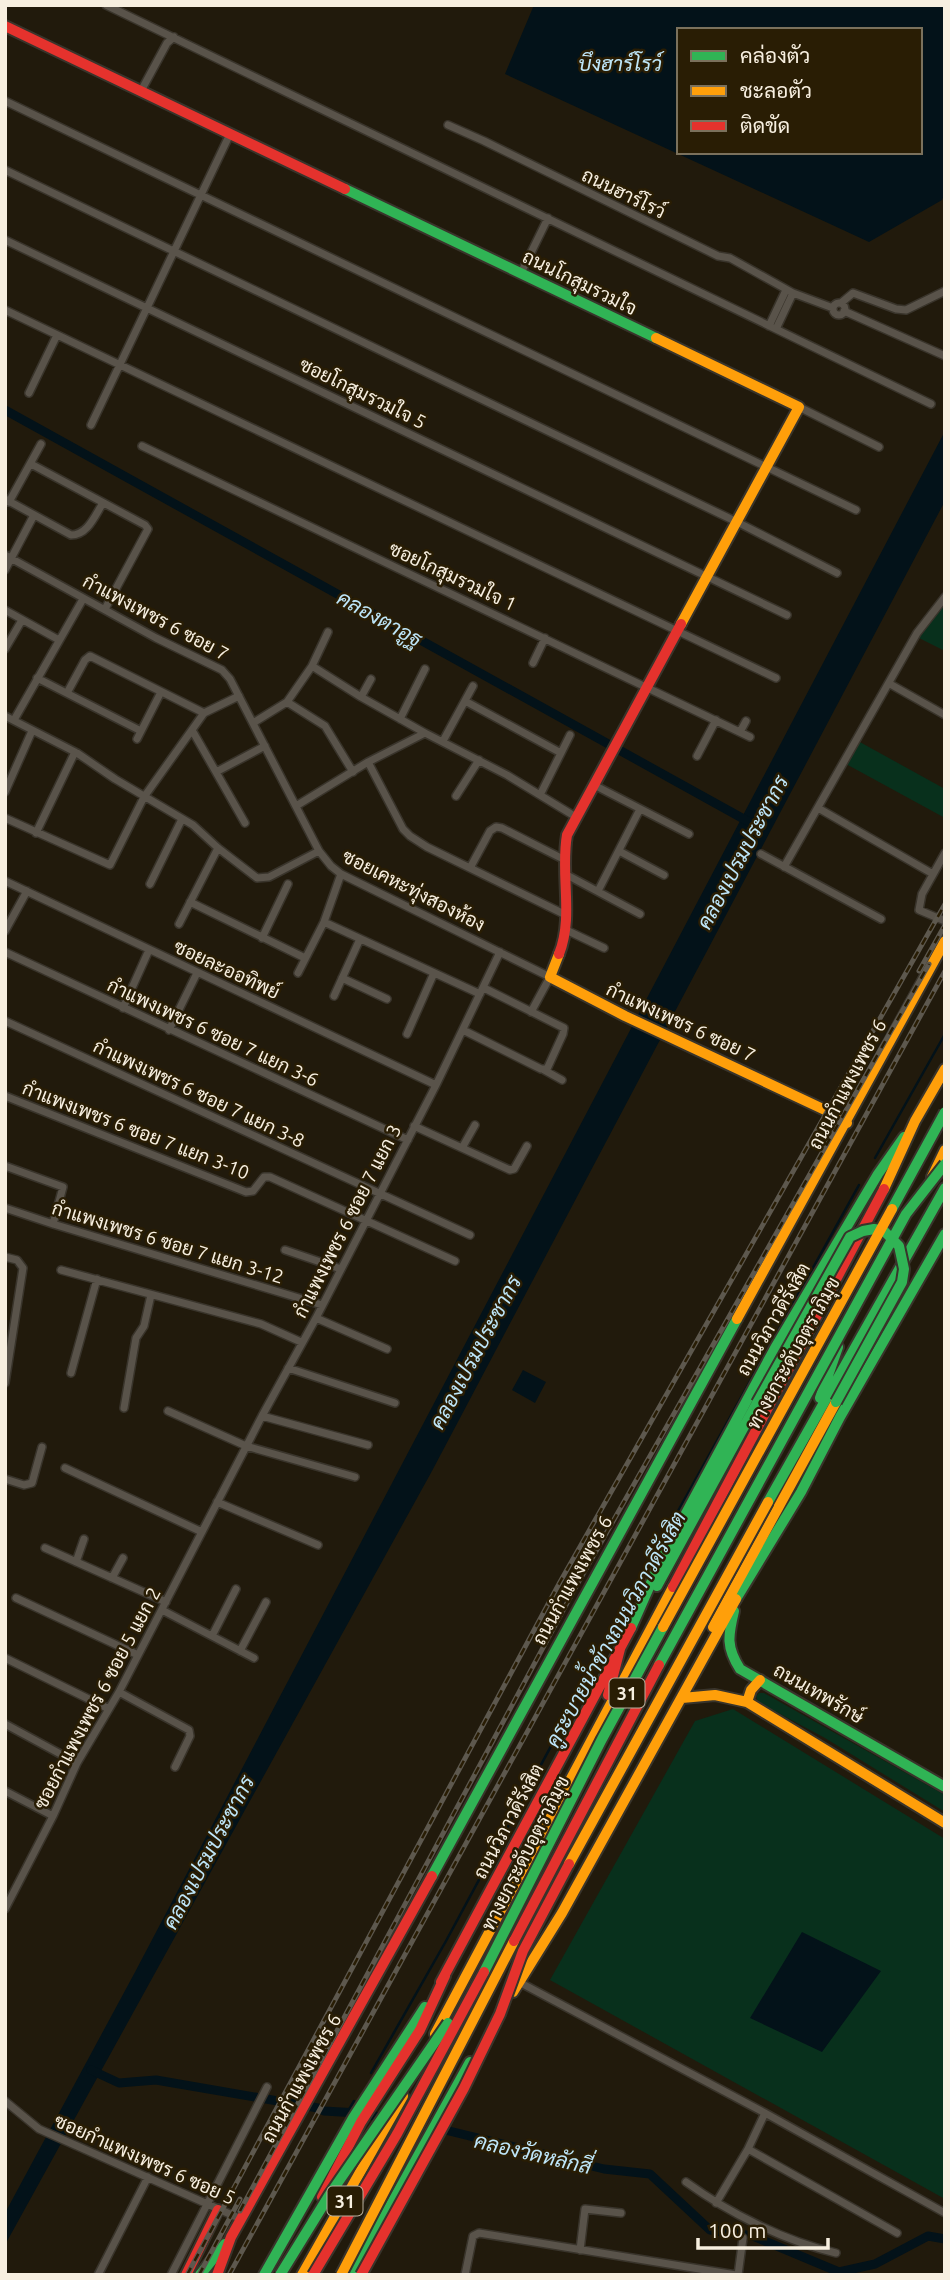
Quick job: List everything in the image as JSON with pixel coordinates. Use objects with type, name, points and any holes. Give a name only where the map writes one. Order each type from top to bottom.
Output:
[{"type":"main road","name":"ถนนโกสุมรวมใจ","points":[[5,26],[799,407]]},
{"type":"main road","points":[[550,977],[564,943],[566,930],[567,835],[799,407]]},
{"type":"main road","name":"ถนนกำแพงเพชร 6","points":[[217,2275],[231,2237],[316,2091],[578,1606],[847,1123],[945,941]]},
{"type":"main road","name":"กำแพงเพชร 6 ซอย 7","points":[[550,977],[847,1123]]},
{"type":"main road","name":"ถนนวิภาวดีรังสิต","points":[[264,2275],[357,2117],[445,1976],[635,1621],[663,1556],[775,1348],[878,1174],[915,1121],[945,1069]]},
{"type":"main road","name":"ทางยกระดับอุตราภิมุข","points":[[313,2275],[397,2134],[487,1967],[602,1739],[945,1112]]},
{"type":"main road","name":"ถนนวิภาวดีรังสิต","points":[[302,2275],[393,2116],[468,1969],[895,1169],[915,1121]]},
{"type":"main road","name":"ทางยกระดับอุตราภิมุข","points":[[341,2275],[617,1741],[945,1141]]},
{"type":"main road","name":"31","points":[[334,2275],[945,1150]]},
{"type":"main road","name":"ทางยกระดับอุตราภิมุข","points":[[906,1214],[945,1164]]},
{"type":"main road","points":[[361,2275],[464,2088],[500,2014],[523,1951],[580,1842],[847,1365],[898,1267],[945,1188]]},
{"type":"main road","points":[[635,1621],[657,1587],[850,1237],[871,1229],[885,1232],[896,1240],[903,1253],[905,1269],[902,1282],[690,1668],[669,1721]]},
{"type":"main road","name":"31","points":[[352,2275],[433,2127],[562,1913],[737,1598],[802,1492],[846,1405],[945,1234]]},
{"type":"main road","points":[[806,1435],[838,1347]]},
{"type":"main road","name":"ถนนเทพรักษ์","points":[[737,1598],[730,1627],[730,1653],[740,1669],[945,1787]]},
{"type":"main road","points":[[601,1720],[620,1649]]},
{"type":"main road","points":[[747,1702],[751,1690],[760,1679]]},
{"type":"main road","points":[[682,1698],[700,1693],[725,1695],[747,1702],[945,1823]]},
{"type":"main road","points":[[280,2275],[374,2127],[487,1967]]},
{"type":"main road","points":[[286,2275],[357,2117],[372,2105],[420,2030],[445,1976]]},
{"type":"main road","points":[[186,2275],[218,2210]]},
{"type":"main road","name":"ถนนกำแพงเพชร 6","points":[[200,2275],[231,2237]]},
{"type":"street","points":[[106,5],[931,404]]},
{"type":"street","points":[[141,91],[167,43],[174,37]]},
{"type":"street","points":[[5,101],[856,510]]},
{"type":"street","name":"ถนนฮาร์โรว์","points":[[448,125],[718,256],[730,258],[789,292],[833,308],[838,314],[844,312],[945,356]]},
{"type":"street","points":[[91,425],[230,134]]},
{"type":"street","points":[[5,170],[737,522],[836,573]]},
{"type":"street","points":[[521,273],[548,218]]},
{"type":"street","name":"ซอยโกสุมรวมใจ 5","points":[[5,240],[787,615]]},
{"type":"street","points":[[833,308],[853,293],[896,309],[906,310],[945,291]]},
{"type":"street","points":[[773,327],[789,292]]},
{"type":"street","points":[[841,303],[845,306],[844,312]]},
{"type":"street","points":[[5,310],[776,678]]},
{"type":"street","points":[[29,393],[57,335]]},
{"type":"street","points":[[799,407],[879,447]]},
{"type":"street","points":[[41,444],[7,501],[71,535],[85,531],[103,503]]},
{"type":"street","name":"ซอยโกสุมรวมใจ 1","points":[[142,446],[750,737]]},
{"type":"street","points":[[31,464],[148,529],[104,610]]},
{"type":"street","points":[[5,570],[8,557],[34,515]]},
{"type":"street","name":"กำแพงเพชร 6 ซอย 7","points":[[8,557],[222,670],[230,679],[319,850]]},
{"type":"street","points":[[785,867],[917,633],[945,597]]},
{"type":"street","points":[[14,720],[83,598]]},
{"type":"street","points":[[5,610],[59,640]]},
{"type":"street","points":[[5,649],[22,620]]},
{"type":"street","points":[[253,723],[287,702],[312,666],[327,632]]},
{"type":"street","points":[[533,663],[545,638]]},
{"type":"street","points":[[67,693],[85,660],[90,656],[204,713]]},
{"type":"street","points":[[312,666],[361,697],[576,817]]},
{"type":"street","points":[[400,719],[425,669]]},
{"type":"street","points":[[37,678],[139,735],[161,692]]},
{"type":"street","points":[[361,697],[371,679]]},
{"type":"street","points":[[890,684],[945,715]]},
{"type":"street","points":[[443,741],[473,686]]},
{"type":"street","points":[[5,818],[110,864],[144,797],[204,713],[239,696]]},
{"type":"street","points":[[465,701],[561,753]]},
{"type":"street","points":[[287,702],[325,726],[353,772]]},
{"type":"street","points":[[5,716],[75,752],[193,825],[249,873],[262,878],[319,850]]},
{"type":"street","points":[[697,756],[716,720]]},
{"type":"street","points":[[740,732],[746,721]]},
{"type":"street","points":[[192,730],[245,823]]},
{"type":"street","points":[[5,792],[9,774],[32,731]]},
{"type":"street","points":[[296,806],[368,762],[425,733]]},
{"type":"street","points":[[540,795],[570,735]]},
{"type":"street","points":[[216,772],[265,746]]},
{"type":"street","points":[[36,833],[75,752]]},
{"type":"street","points":[[456,796],[478,760]]},
{"type":"street","points":[[368,762],[403,828],[410,836],[427,847],[566,915]]},
{"type":"street","points":[[594,785],[689,834]]},
{"type":"street","points":[[818,808],[933,874]]},
{"type":"street","points":[[598,891],[640,809]]},
{"type":"street","points":[[150,884],[182,819]]},
{"type":"street","points":[[470,868],[490,831],[496,827],[565,860]]},
{"type":"street","points":[[179,923],[218,848]]},
{"type":"street","name":"ซอยเคหะทุ่งสองห้อง","points":[[319,850],[341,874],[500,952]]},
{"type":"street","points":[[618,851],[664,875]]},
{"type":"street","points":[[945,853],[922,894],[919,910],[945,921]]},
{"type":"street","points":[[761,855],[881,919]]},
{"type":"street","points":[[298,973],[324,922],[341,874]]},
{"type":"street","points":[[565,874],[639,914]]},
{"type":"street","name":"ซอยละออทิพย์","points":[[5,881],[436,1085]]},
{"type":"street","points":[[262,938],[289,884]]},
{"type":"street","points":[[5,931],[27,891]]},
{"type":"street","points":[[190,902],[305,958]]},
{"type":"street","points":[[324,922],[434,973],[482,991],[564,1028],[564,1034],[547,1069],[544,1070]]},
{"type":"street","points":[[566,930],[604,948]]},
{"type":"street","points":[[334,996],[360,939]]},
{"type":"street","points":[[122,1008],[149,950]]},
{"type":"street","name":"กำแพงเพชร 6 ซอย 7 แยก 3-6","points":[[5,952],[408,1140]]},
{"type":"street","name":"กำแพงเพชร 6 ซอย 7","points":[[500,952],[550,977]]},
{"type":"street","name":"กำแพงเพชร 6 ซอย 7 แยก 3","points":[[217,1502],[381,1193],[500,952]]},
{"type":"street","points":[[169,1030],[197,973]]},
{"type":"street","points":[[407,1034],[434,973]]},
{"type":"street","points":[[531,1012],[550,977]]},
{"type":"street","points":[[342,978],[387,999]]},
{"type":"street","name":"กำแพงเพชร 6 ซอย 7 แยก 3-8","points":[[5,1021],[470,1235]]},
{"type":"street","points":[[463,1030],[562,1080]]},
{"type":"street","name":"กำแพงเพชร 6 ซอย 7 แยก 3-10","points":[[5,1096],[246,1192],[253,1191],[266,1177],[366,1221]]},
{"type":"street","points":[[462,1149],[475,1125]]},
{"type":"street","points":[[414,1126],[510,1170],[514,1169],[527,1146]]},
{"type":"street","points":[[5,1166],[63,1187],[53,1224]]},
{"type":"street","name":"กำแพงเพชร 6 ซอย 7 แยก 3-12","points":[[5,1208],[322,1305]]},
{"type":"street","points":[[366,1221],[455,1261]]},
{"type":"street","points":[[285,1250],[341,1269]]},
{"type":"street","points":[[5,1257],[17,1260],[23,1268],[5,1383]]},
{"type":"street","points":[[61,1270],[261,1324],[301,1342]]},
{"type":"street","points":[[71,1373],[97,1279]]},
{"type":"street","points":[[124,1408],[136,1338],[144,1326],[151,1295]]},
{"type":"street","points":[[316,1318],[387,1349]]},
{"type":"street","points":[[288,1368],[395,1403]]},
{"type":"street","points":[[168,1411],[246,1446],[355,1477]]},
{"type":"street","points":[[262,1416],[368,1445]]},
{"type":"street","points":[[5,1479],[24,1485],[32,1483],[42,1447]]},
{"type":"street","points":[[65,1468],[202,1532]]},
{"type":"street","points":[[217,1502],[318,1545]]},
{"type":"street","name":"ซอยกำแพงเพชร 6 ซอย 5 แยก 2","points":[[5,1909],[77,1763],[120,1692],[217,1502]]},
{"type":"street","points":[[76,1562],[84,1539]]},
{"type":"street","points":[[45,1548],[112,1578],[254,1658]]},
{"type":"street","points":[[112,1578],[123,1558]]},
{"type":"street","points":[[212,1636],[236,1589]]},
{"type":"street","points":[[16,1598],[138,1656]]},
{"type":"street","points":[[240,1651],[266,1602]]},
{"type":"street","points":[[5,1658],[109,1709]]},
{"type":"street","points":[[120,1692],[189,1730],[190,1736],[175,1767]]},
{"type":"street","points":[[5,1724],[77,1763]]},
{"type":"street","points":[[5,1791],[53,1816]]},
{"type":"street","points":[[519,1982],[765,2113],[945,2213]]},
{"type":"street","points":[[170,2275],[267,2087]]},
{"type":"street","name":"ซอยกำแพงเพชร 6 ซอย 5","points":[[5,2101],[39,2129],[241,2219]]},
{"type":"street","points":[[716,2203],[748,2149],[765,2113]]},
{"type":"street","points":[[748,2149],[897,2233]]},
{"type":"street","points":[[99,2275],[148,2177]]},
{"type":"street","points":[[686,2182],[716,2203],[800,2243],[836,2253]]},
{"type":"street","points":[[580,2250],[585,2209],[621,2213]]},
{"type":"street","points":[[465,2275],[473,2236],[479,2233],[737,2275],[743,2238]]},
{"type":"green space","points":[[945,598],[945,651],[917,637]]},
{"type":"green space","points":[[858,741],[945,789],[945,818],[846,764]]},
{"type":"green space","points":[[764,1693],[945,1795],[945,1812],[825,1738],[758,1702],[756,1696]]},
{"type":"green space","points":[[733,1709],[945,1839],[945,2199],[550,1980],[695,1721]]},
{"type":"water","name":"บึงฮาร์โรว์","points":[[534,5],[945,5],[945,193],[942,200],[869,242],[678,154],[922,154],[922,28],[677,28],[677,153],[505,74]]},
{"type":"water","name":"คลองเปรมประชากร","points":[[945,431],[945,501],[432,1471],[5,2245],[5,2213],[134,1974]]},
{"type":"water","points":[[523,1370],[546,1382],[535,1403],[512,1390]]},
{"type":"water","points":[[802,1932],[881,1971],[822,2052],[750,2018]]},
{"type":"waterway","name":"คลองตาอูฐ","points":[[5,410],[751,823]]},
{"type":"waterway","name":"คูระบายน้ำข้างถนนวิภาวดีรังสิต","points":[[875,1158],[945,1034]]},
{"type":"waterway","name":"คูระบายน้ำข้างถนนวิภาวดีรังสิต","points":[[371,2073],[446,1941],[667,1531],[859,1185]]},
{"type":"waterway","name":"คลองวัดหลักสี่","points":[[91,2070],[119,2083],[156,2080],[324,2111],[385,2118]]},
{"type":"waterway","name":"คูระบายน้ำข้างถนนวิภาวดีรังสิต","points":[[347,2113],[354,2101]]},
{"type":"waterway","name":"คลองวัดหลักสี่","points":[[437,2128],[604,2169],[650,2174],[710,2230],[753,2236],[839,2272],[875,2264],[928,2236],[945,2239]]},
{"type":"railway","points":[[187,2275],[560,1582],[945,904]]},
{"type":"railway","points":[[919,971],[945,925]]},
{"type":"railway","points":[[240,2211],[574,1590],[929,964]]},
{"type":"railway","points":[[229,2275],[945,971]]},
{"type":"railway","points":[[199,2275],[240,2199]]},
{"type":"traffic: fast","points":[[345,189],[656,338]]},
{"type":"traffic: fast","points":[[892,1209],[945,1112]]},
{"type":"traffic: fast","points":[[631,1628],[663,1556],[775,1348],[878,1174],[904,1137]]},
{"type":"traffic: fast","points":[[659,1665],[906,1214],[945,1164]]},
{"type":"traffic: fast","points":[[768,1502],[945,1188]]},
{"type":"traffic: fast","points":[[757,1403],[850,1237],[874,1229],[884,1231],[899,1246],[904,1269],[902,1282],[836,1402]]},
{"type":"traffic: fast","points":[[736,1599],[801,1492],[840,1417],[945,1234]]},
{"type":"traffic: fast","points":[[432,1876],[737,1319]]},
{"type":"traffic: fast","points":[[820,1398],[838,1347]]},
{"type":"traffic: fast","points":[[657,1586],[757,1403]]},
{"type":"traffic: fast","points":[[734,1611],[730,1641],[732,1654],[740,1669],[945,1787]]},
{"type":"traffic: fast","points":[[484,1972],[602,1739],[663,1627]]},
{"type":"traffic: fast","points":[[264,2275],[353,2118],[425,2007]]},
{"type":"traffic: fast","points":[[280,2275],[330,2194],[448,2023]]},
{"type":"traffic: fast","points":[[352,2275],[470,2062]]},
{"type":"traffic: fast","points":[[200,2275],[225,2244]]},
{"type":"traffic: slow","points":[[656,338],[799,407],[681,624]]},
{"type":"traffic: slow","points":[[737,1319],[945,941]]},
{"type":"traffic: slow","points":[[559,954],[550,977],[847,1123]]},
{"type":"traffic: slow","points":[[884,1189],[915,1121],[945,1069]]},
{"type":"traffic: slow","points":[[932,1177],[945,1150]]},
{"type":"traffic: slow","points":[[663,1627],[892,1209]]},
{"type":"traffic: slow","points":[[713,1627],[836,1402]]},
{"type":"traffic: slow","points":[[569,1864],[768,1502]]},
{"type":"traffic: slow","points":[[435,2034],[673,1587]]},
{"type":"traffic: slow","points":[[513,1992],[562,1913],[736,1599]]},
{"type":"traffic: slow","points":[[747,1702],[751,1690],[760,1680]]},
{"type":"traffic: slow","points":[[682,1698],[715,1695],[747,1702],[945,1823]]},
{"type":"traffic: slow","points":[[341,2275],[514,1941]]},
{"type":"traffic: slow","points":[[302,2275],[403,2096]]},
{"type":"traffic: jam","points":[[5,26],[345,189]]},
{"type":"traffic: jam","points":[[559,954],[566,925],[567,835],[681,624]]},
{"type":"traffic: jam","points":[[673,1587],[884,1189]]},
{"type":"traffic: jam","points":[[441,1982],[631,1628]]},
{"type":"traffic: jam","points":[[608,1695],[620,1649]]},
{"type":"traffic: jam","points":[[514,1941],[659,1665]]},
{"type":"traffic: jam","points":[[361,2275],[464,2088],[500,2014],[523,1951],[569,1864]]},
{"type":"traffic: jam","points":[[217,2275],[231,2237],[432,1876]]},
{"type":"traffic: jam","points":[[313,2275],[397,2134],[484,1972]]},
{"type":"traffic: jam","points":[[322,2197],[361,2122],[420,2030],[445,1976]]},
{"type":"traffic: jam","points":[[186,2275],[218,2210]]}]
